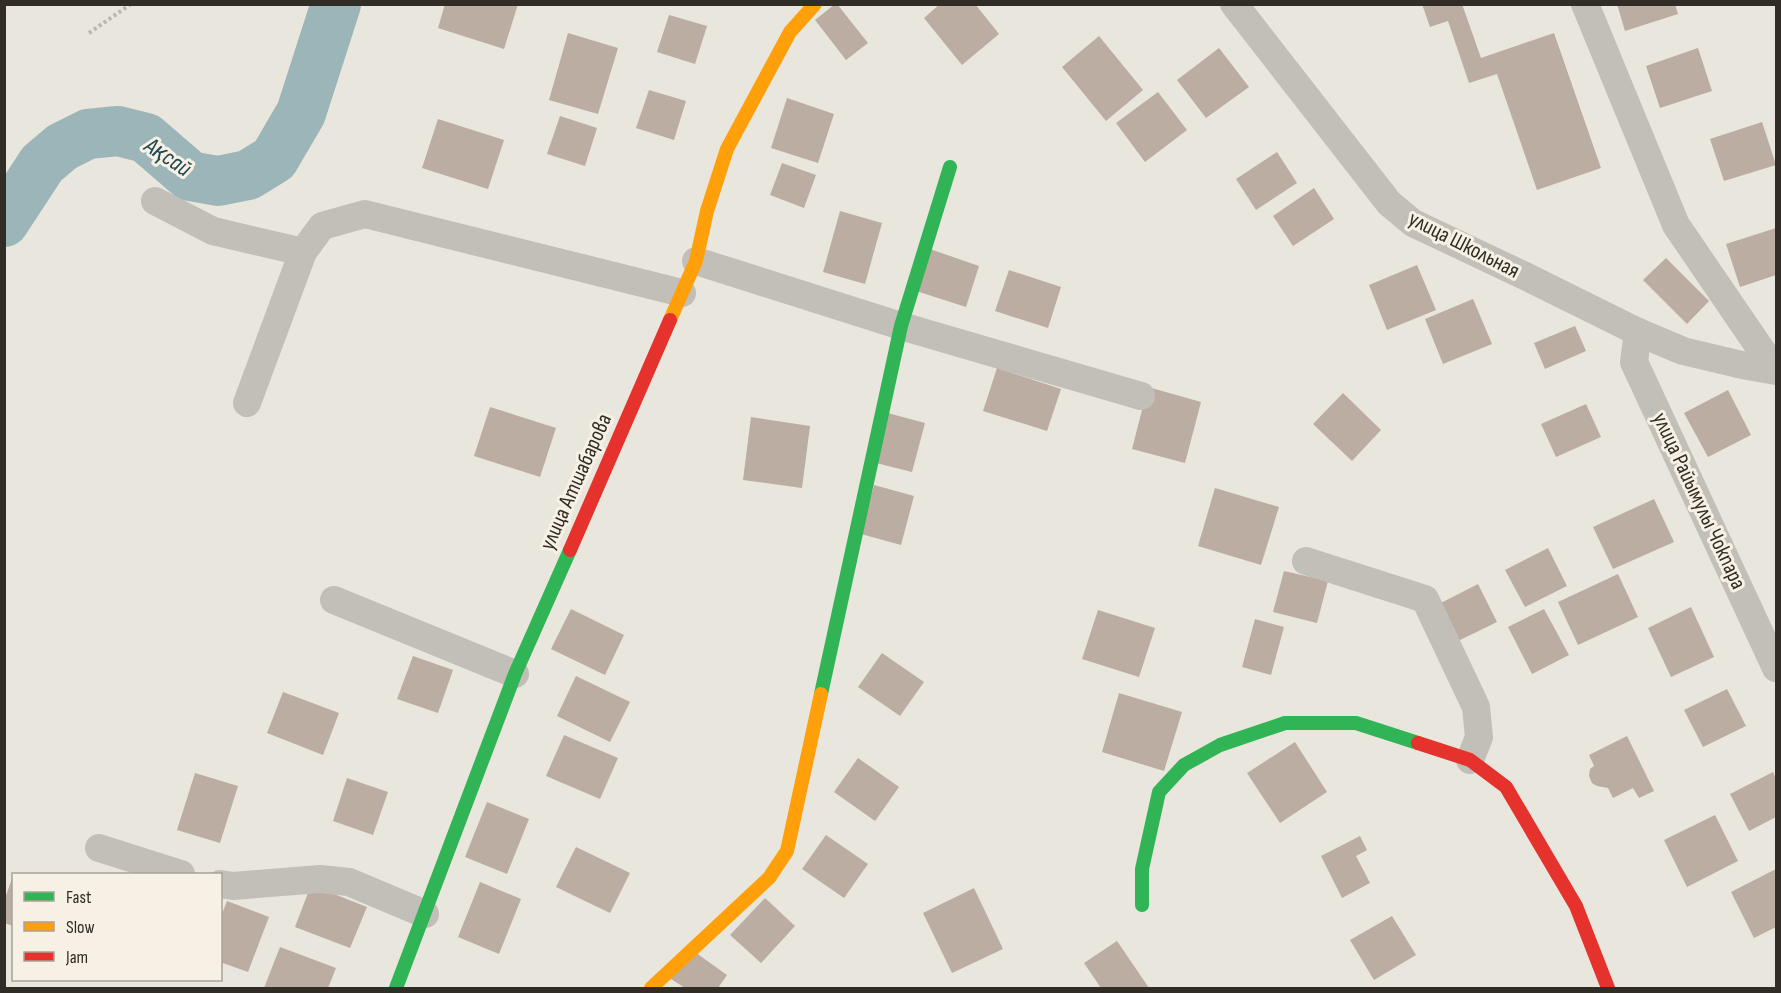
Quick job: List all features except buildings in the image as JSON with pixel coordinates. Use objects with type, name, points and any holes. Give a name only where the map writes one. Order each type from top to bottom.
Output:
[{"type":"street","name":"улица Атшабарова","points":[[396,988],[515,674],[696,261],[707,211],[727,149],[790,32],[815,4]]},
{"type":"street","name":"улица Школьная","points":[[1234,4],[1389,203],[1413,223],[1638,332],[1683,351],[1742,365],[1776,370]]},
{"type":"street","points":[[1585,4],[1676,225],[1776,370]]},
{"type":"street","points":[[651,988],[769,878],[788,850],[901,326],[950,167]]},
{"type":"street","points":[[155,201],[213,231],[303,252]]},
{"type":"street","points":[[247,404],[303,252],[322,226],[365,214],[682,293]]},
{"type":"street","points":[[696,261],[901,326],[1141,396]]},
{"type":"street","name":"улица Райымулы Чокпара","points":[[1638,332],[1634,362],[1776,668]]},
{"type":"street","points":[[1306,561],[1425,599],[1476,707],[1479,737],[1470,760]]},
{"type":"street","points":[[334,600],[515,674]]},
{"type":"street","points":[[1142,905],[1143,869],[1159,792],[1184,765],[1220,746],[1286,723],[1356,723],[1470,760],[1506,787],[1576,906],[1608,988]]},
{"type":"street","points":[[99,848],[178,873]]},
{"type":"street","points":[[222,884],[232,886],[320,879],[349,882],[425,914]]},
{"type":"path","points":[[89,33],[131,4]]},
{"type":"waterway","name":"Ақсай","points":[[4,222],[42,164],[62,147],[88,134],[118,131],[146,138],[190,176],[218,181],[248,175],[274,159],[301,113],[336,4]]},
{"type":"traffic: fast","points":[[821,694],[901,326],[950,167]]},
{"type":"traffic: fast","points":[[396,988],[515,674],[570,550]]},
{"type":"traffic: fast","points":[[1142,905],[1142,869],[1159,792],[1184,765],[1220,745],[1285,723],[1356,723],[1418,743]]},
{"type":"traffic: slow","points":[[670,320],[696,261],[707,211],[727,149],[790,32],[815,4]]},
{"type":"traffic: slow","points":[[651,988],[769,878],[787,851],[821,694]]},
{"type":"traffic: jam","points":[[570,550],[670,320]]},
{"type":"traffic: jam","points":[[1418,743],[1470,760],[1506,787],[1576,906],[1608,988]]}]
